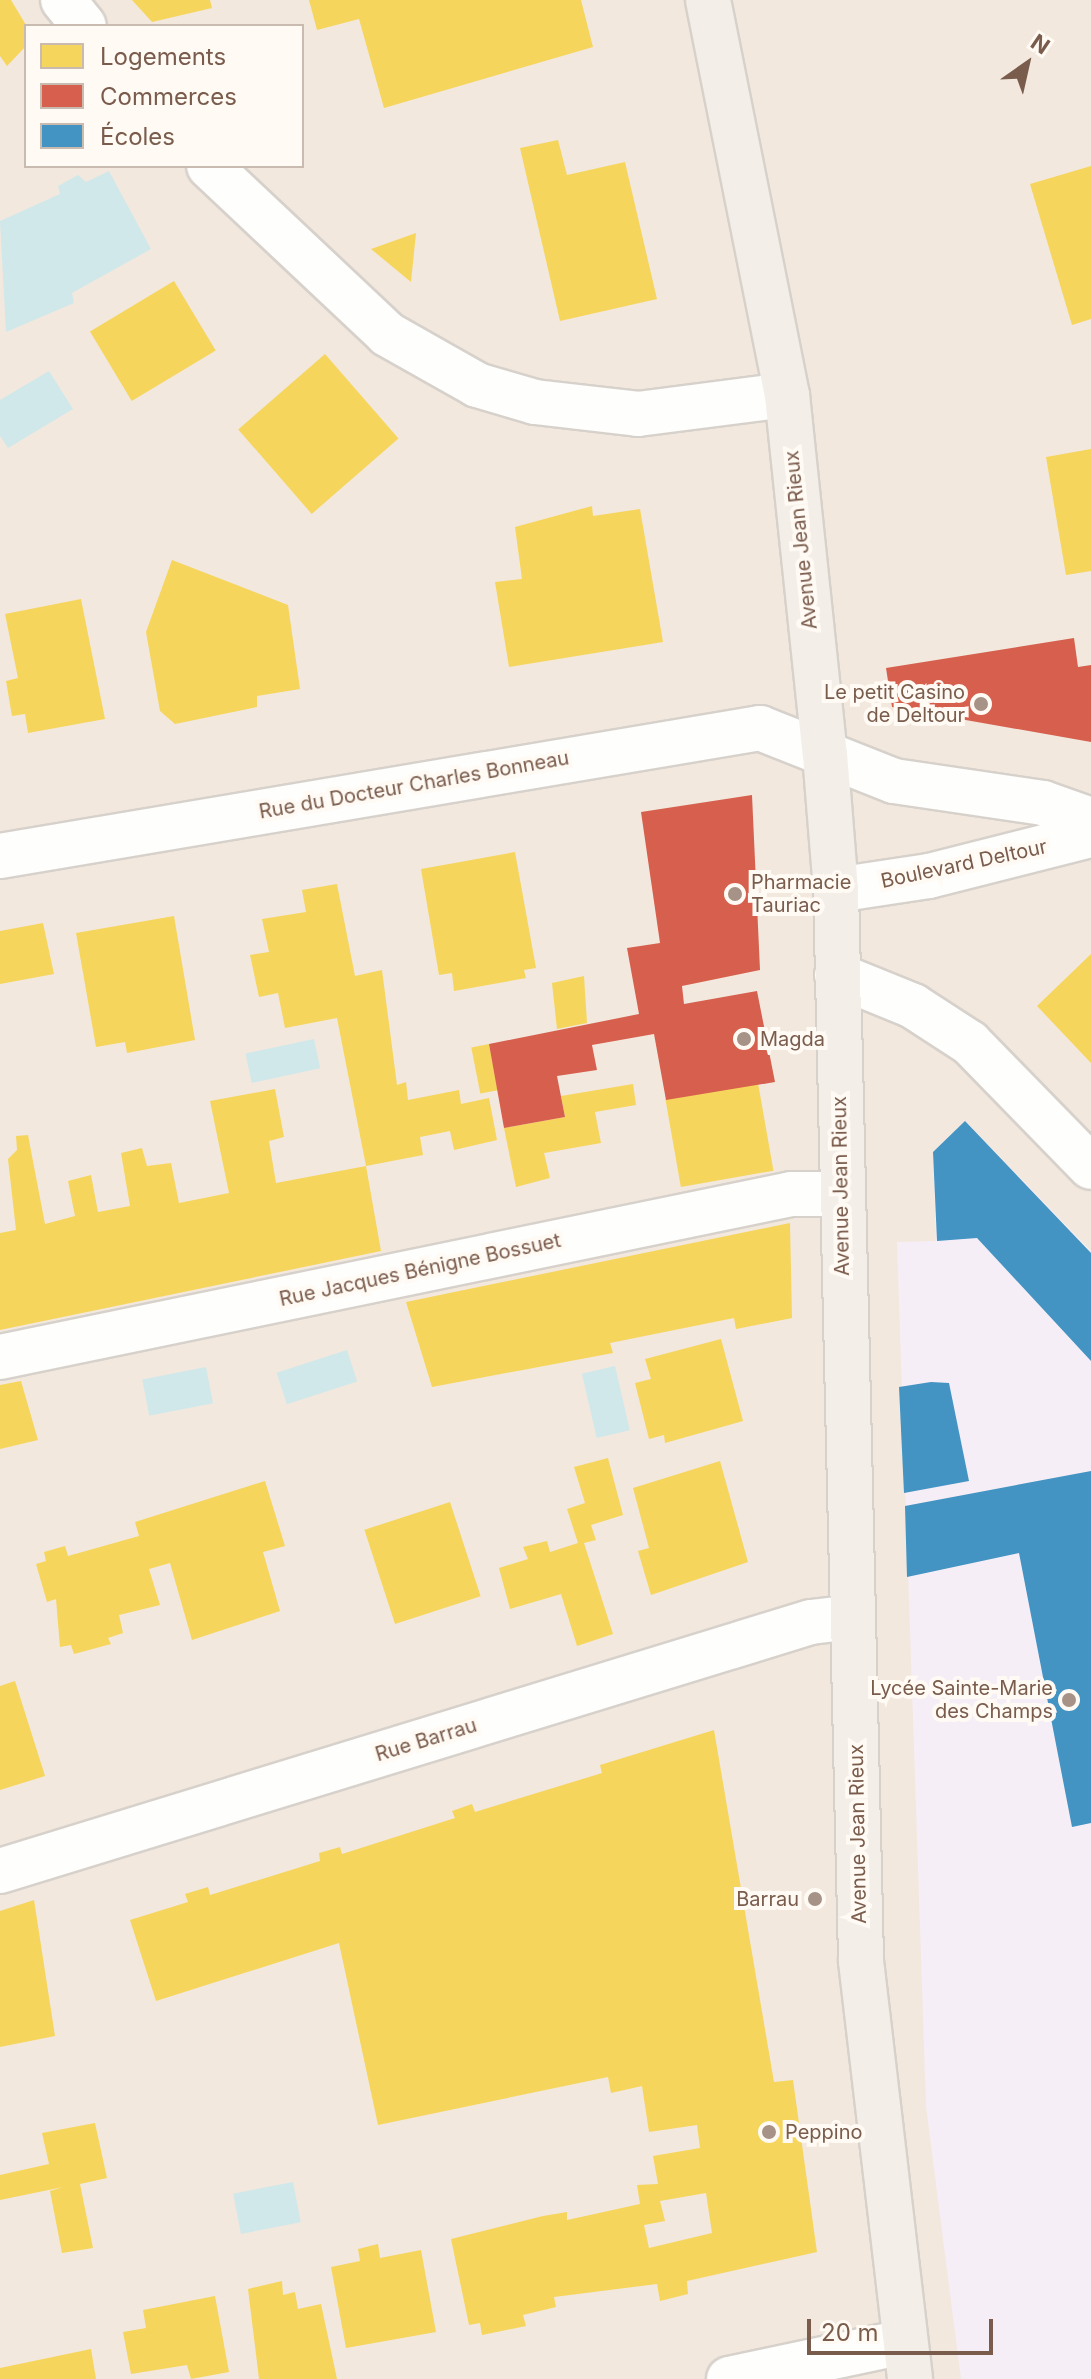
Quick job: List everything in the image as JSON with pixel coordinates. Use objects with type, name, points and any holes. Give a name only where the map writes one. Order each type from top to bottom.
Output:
[{"type":"main road","name":"Avenue Jean Rieux","points":[[708,0],[787,395],[825,754],[836,890],[861,1961],[907,2360]]},
{"type":"street","points":[[63,0],[82,24]]},
{"type":"street","points":[[211,168],[387,334],[477,385],[535,402],[638,414],[787,395]]},
{"type":"street","name":"Rue du Docteur Charles Bonneau","points":[[0,856],[760,728],[825,754]]},
{"type":"street","name":"Boulevard Deltour","points":[[825,754],[894,781],[1043,803],[1091,820]]},
{"type":"street","name":"Boulevard Deltour","points":[[836,890],[929,876],[1091,835]]},
{"type":"street","points":[[837,975],[913,1006],[970,1043],[1091,1167]]},
{"type":"street","name":"Rue Jacques Bénigne Bossuet","points":[[0,1357],[791,1194],[841,1194]]},
{"type":"street","name":"Rue Barrau","points":[[0,1871],[811,1622],[853,1617]]},
{"type":"street","points":[[729,2379],[907,2360]]},
{"type":"shaded area","points":[[0,0],[1091,0],[1091,2379],[0,2379]]},
{"type":"shaded area","points":[[965,1121],[1091,1251],[1091,2379],[961,2379],[926,2106],[897,1242],[936,1241],[933,1152]]},
{"type":"water","points":[[109,171],[151,249],[72,293],[74,303],[6,332],[0,221],[60,194],[58,186],[78,175],[86,182]]},
{"type":"water","points":[[49,371],[73,409],[8,448],[0,436],[0,400]]},
{"type":"water","points":[[314,1039],[320,1068],[252,1083],[246,1054]]},
{"type":"water","points":[[347,1350],[357,1381],[287,1404],[277,1373]]},
{"type":"water","points":[[615,1366],[630,1430],[597,1438],[582,1374]]},
{"type":"water","points":[[206,1367],[213,1403],[149,1416],[142,1379]]},
{"type":"water","points":[[293,2182],[301,2222],[241,2234],[233,2194]]},
{"type":"building: Logements","points":[[0,0],[11,0],[25,24],[24,48],[7,66],[0,56]]},
{"type":"building: Logements","points":[[132,0],[210,0],[212,8],[152,22]]},
{"type":"building: Logements","points":[[309,0],[581,0],[593,47],[384,108],[359,19],[317,30]]},
{"type":"building: Logements","points":[[558,140],[567,175],[625,162],[657,299],[560,321],[520,148]]},
{"type":"building: Logements","points":[[1091,166],[1091,319],[1072,325],[1030,184]]},
{"type":"building: Logements","points":[[416,233],[411,282],[371,249]]},
{"type":"building: Logements","points":[[174,281],[216,350],[132,401],[90,331]]},
{"type":"building: Logements","points":[[325,354],[398,439],[312,514],[238,429]]},
{"type":"building: Logements","points":[[1091,449],[1091,571],[1066,575],[1046,457]]},
{"type":"building: Logements","points":[[592,506],[593,516],[640,509],[663,642],[509,667],[495,582],[522,579],[515,527]]},
{"type":"building: Logements","points":[[172,560],[288,605],[300,689],[257,696],[257,707],[175,724],[160,711],[146,632]]},
{"type":"building: Logements","points":[[81,599],[105,719],[28,733],[25,714],[12,716],[6,681],[18,678],[5,614]]},
{"type":"building: Logements","points":[[515,852],[536,968],[524,970],[526,978],[454,991],[452,973],[439,975],[421,869]]},
{"type":"building: Logements","points":[[337,884],[355,976],[382,970],[397,1085],[406,1082],[408,1100],[459,1090],[461,1104],[489,1098],[497,1140],[454,1150],[450,1131],[420,1137],[423,1155],[366,1166],[337,1018],[285,1028],[278,993],[259,997],[250,955],[269,952],[262,919],[306,912],[302,890]]},
{"type":"building: Logements","points":[[174,916],[195,1040],[127,1053],[125,1042],[96,1047],[76,933]]},
{"type":"building: Logements","points":[[43,923],[54,974],[0,984],[0,931]]},
{"type":"building: Logements","points":[[1091,954],[1091,1063],[1037,1006]]},
{"type":"building: Logements","points":[[584,976],[587,1023],[557,1029],[552,983]]},
{"type":"building: Logements","points":[[489,1044],[498,1090],[480,1094],[471,1047]]},
{"type":"building: Logements","points":[[758,1083],[773,1171],[681,1187],[665,1099]]},
{"type":"building: Logements","points":[[633,1084],[636,1105],[595,1112],[601,1143],[544,1153],[550,1178],[516,1187],[504,1128],[565,1117],[561,1096]]},
{"type":"building: Logements","points":[[275,1089],[284,1137],[269,1141],[276,1183],[366,1166],[381,1251],[0,1330],[0,1233],[16,1230],[8,1159],[17,1150],[16,1136],[28,1135],[45,1224],[75,1216],[68,1181],[91,1175],[98,1212],[130,1206],[121,1153],[142,1148],[147,1166],[171,1163],[179,1203],[229,1193],[210,1101]]},
{"type":"building: Logements","points":[[790,1223],[792,1318],[736,1329],[734,1318],[610,1343],[613,1353],[432,1387],[406,1302]]},
{"type":"building: Logements","points":[[721,1339],[743,1421],[665,1443],[664,1435],[649,1439],[635,1383],[651,1379],[645,1359]]},
{"type":"building: Logements","points":[[21,1381],[38,1440],[0,1449],[0,1385]]},
{"type":"building: Logements","points":[[608,1458],[623,1515],[591,1525],[596,1540],[584,1543],[613,1634],[577,1646],[561,1594],[510,1609],[499,1568],[528,1559],[523,1547],[547,1541],[550,1552],[578,1543],[567,1509],[585,1503],[574,1467]]},
{"type":"building: Logements","points":[[720,1461],[748,1562],[651,1595],[638,1551],[649,1548],[633,1488]]},
{"type":"building: Logements","points":[[265,1481],[285,1546],[263,1552],[280,1611],[192,1640],[170,1563],[149,1569],[160,1605],[119,1615],[123,1633],[108,1638],[111,1644],[74,1654],[71,1645],[60,1647],[56,1599],[47,1602],[36,1564],[46,1561],[44,1552],[65,1546],[68,1556],[139,1536],[135,1522]]},
{"type":"building: Logements","points":[[450,1502],[481,1596],[395,1624],[364,1530]]},
{"type":"building: Logements","points":[[15,1681],[45,1776],[0,1790],[0,1686]]},
{"type":"building: Logements","points":[[714,1730],[774,2082],[793,2080],[817,2252],[687,2281],[688,2294],[660,2301],[657,2284],[554,2297],[556,2307],[523,2315],[526,2326],[482,2335],[480,2323],[469,2325],[451,2239],[543,2216],[567,2212],[567,2220],[640,2204],[637,2185],[658,2184],[653,2156],[700,2148],[697,2125],[649,2132],[642,2086],[611,2093],[608,2077],[378,2125],[339,1943],[156,2001],[130,1920],[188,1902],[185,1894],[208,1887],[210,1895],[320,1861],[319,1853],[340,1847],[342,1854],[455,1818],[452,1811],[472,1804],[475,1812],[602,1773],[600,1765]],"holes":[[[706,2193],[712,2233],[649,2248],[644,2225],[665,2221],[660,2201]]]},
{"type":"building: Logements","points":[[34,1900],[55,2036],[0,2047],[0,1911]]},
{"type":"building: Logements","points":[[95,2123],[107,2178],[80,2184],[93,2248],[62,2253],[50,2191],[63,2187],[0,2200],[0,2175],[49,2164],[42,2133]]},
{"type":"building: Logements","points":[[378,2244],[380,2258],[421,2250],[436,2332],[346,2348],[331,2267],[360,2261],[358,2249]]},
{"type":"building: Logements","points":[[282,2281],[283,2295],[295,2292],[298,2309],[321,2304],[337,2379],[259,2379],[248,2289]]},
{"type":"building: Logements","points":[[215,2296],[229,2372],[191,2379],[187,2365],[131,2374],[123,2332],[146,2328],[143,2310]]},
{"type":"building: Logements","points":[[91,2349],[96,2379],[0,2379],[0,2368]]},
{"type":"building: Commerces","points":[[1074,638],[1078,667],[1091,665],[1091,742],[892,707],[886,668]]},
{"type":"building: Commerces","points":[[752,795],[760,970],[682,986],[684,1004],[757,991],[775,1082],[666,1100],[654,1034],[592,1045],[597,1070],[557,1076],[565,1117],[504,1128],[489,1044],[639,1014],[627,948],[660,943],[641,812]]},
{"type":"building: Écoles","points":[[965,1121],[1091,1253],[1091,1361],[977,1238],[937,1241],[933,1152]]},
{"type":"building: Écoles","points":[[931,1382],[949,1383],[969,1481],[904,1493],[899,1387]]},
{"type":"building: Écoles","name":"Lycée Sainte-Marie des Champs","points":[[1091,1471],[1091,1823],[1072,1827],[1019,1553],[907,1577],[905,1506]]},
{"type":"place","name":"Le petit Casino de Deltour","points":[[981,704]]},
{"type":"place","name":"Pharmacie Tauriac","points":[[735,894]]},
{"type":"place","name":"Magda","points":[[744,1039]]},
{"type":"place","name":"Lycée Sainte-Marie des Champs","points":[[1069,1700]]},
{"type":"place","name":"Barrau","points":[[815,1899]]},
{"type":"place","name":"Peppino","points":[[769,2132]]}]
